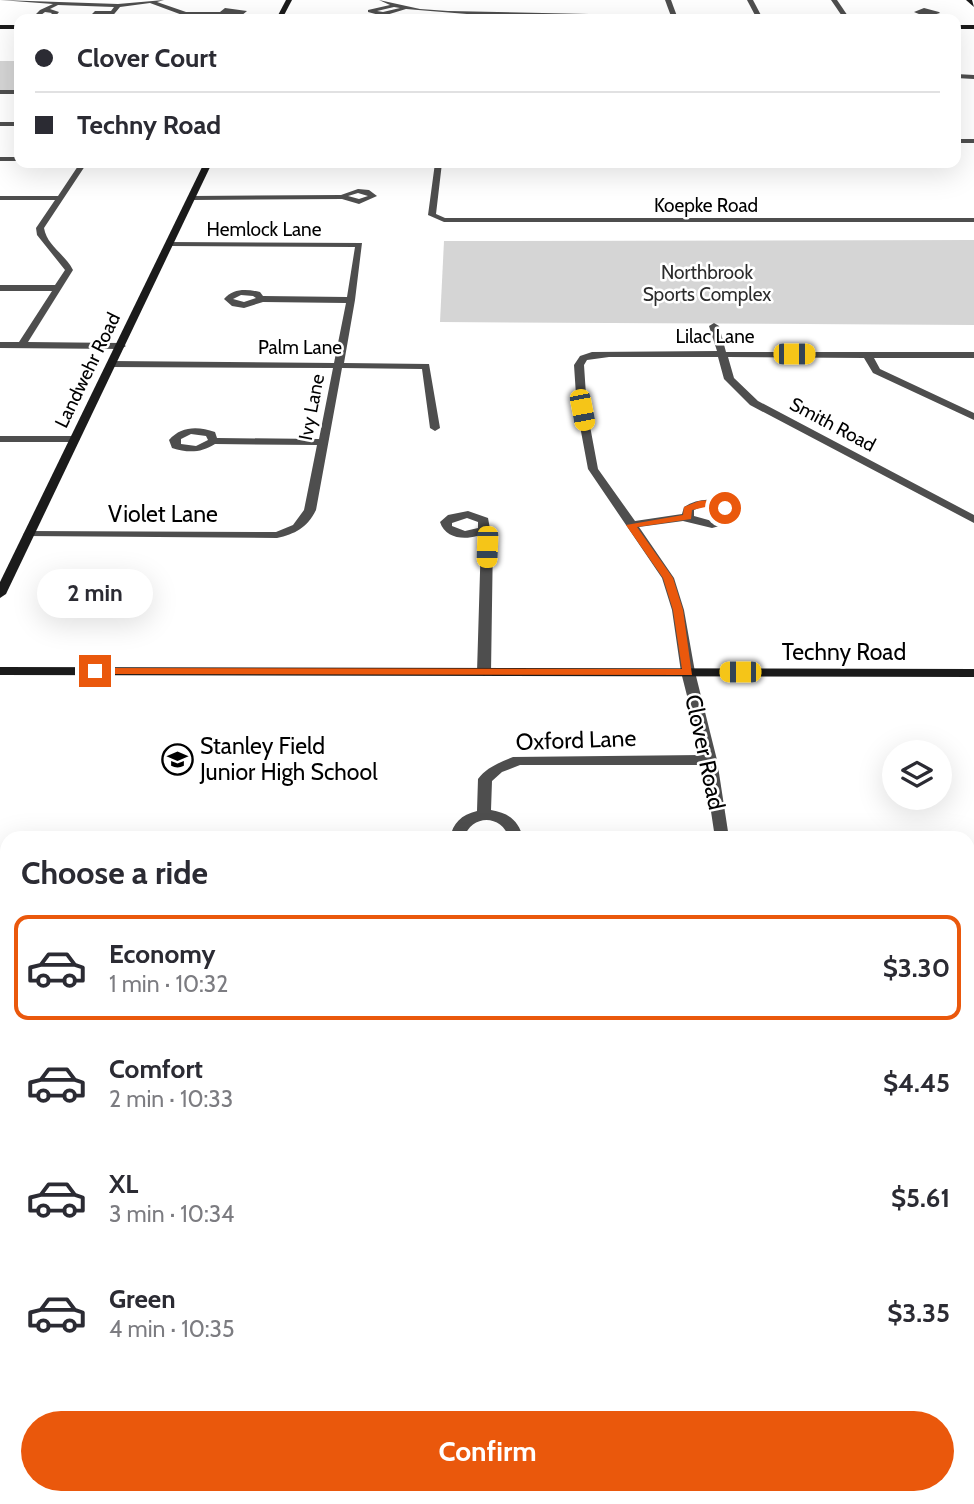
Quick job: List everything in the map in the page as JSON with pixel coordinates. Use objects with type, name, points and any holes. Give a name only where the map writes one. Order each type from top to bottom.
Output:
[{"type":"main road","points":[[969,0],[974,5]]},
{"type":"main road","name":"Landwehr Road","points":[[0,594],[206,168]]},
{"type":"main road","name":"Techny Road","points":[[0,670],[974,673]]},
{"type":"street","points":[[0,0],[118,6],[161,0]]},
{"type":"street","points":[[45,10],[67,0]]},
{"type":"street","points":[[382,0],[405,9],[499,14]]},
{"type":"street","points":[[916,0],[924,10]]},
{"type":"street","points":[[152,2],[185,14],[222,14]]},
{"type":"street","points":[[112,12],[118,6]]},
{"type":"street","points":[[395,6],[370,11],[383,14],[405,9]]},
{"type":"street","points":[[588,14],[590,6]]},
{"type":"street","points":[[22,345],[69,270],[65,260],[48,247],[40,234],[40,228],[79,168]]},
{"type":"street","name":"Koepke Road","points":[[437,168],[432,215],[438,219],[974,220]]},
{"type":"street","points":[[192,198],[343,197]]},
{"type":"street","points":[[0,198],[58,198]]},
{"type":"street","name":"Hemlock Lane","points":[[170,244],[359,245]]},
{"type":"street","name":"Ivy Lane","points":[[296,530],[305,522],[310,510],[321,442],[351,300],[359,245]]},
{"type":"street","points":[[0,288],[57,288]]},
{"type":"street","points":[[261,299],[351,300]]},
{"type":"street","name":"Smith Road","points":[[714,326],[729,379],[754,403],[974,520]]},
{"type":"street","points":[[0,345],[121,346]]},
{"type":"street","name":"Lilac Lane","points":[[583,358],[609,354],[974,355]]},
{"type":"street","points":[[867,354],[876,371],[974,417]]},
{"type":"street","name":"Clover Road","points":[[583,358],[579,365],[582,410],[593,470],[668,578],[678,610],[688,672],[710,760],[721,831]]},
{"type":"street","name":"Palm Lane","points":[[112,364],[426,366],[435,428]]},
{"type":"street","points":[[0,439],[75,439]]},
{"type":"street","points":[[213,441],[321,442]]},
{"type":"street","points":[[631,525],[688,517]]},
{"type":"street","name":"Violet Lane","points":[[29,534],[277,535],[296,530]]},
{"type":"street","points":[[480,532],[487,538],[484,672]]},
{"type":"street","name":"Oxford Lane","points":[[484,815],[485,779],[497,769],[518,760],[710,760]]},
{"type":"street","points":[[458,831],[465,821],[484,815],[498,816],[510,822],[515,831]]},
{"type":"green space","points":[[0,61],[14,61],[14,90],[0,90]]},
{"type":"green space","name":"Northbrook Sports Complex","points":[[974,240],[974,325],[440,322],[444,241]]},
{"type":"place","name":"Stanley Field Junior High School","points":[[177,759]]},
{"type":"route","points":[[95,671],[688,672],[678,610],[668,578],[631,525],[688,517],[688,509],[699,503],[711,503],[725,508]]}]
